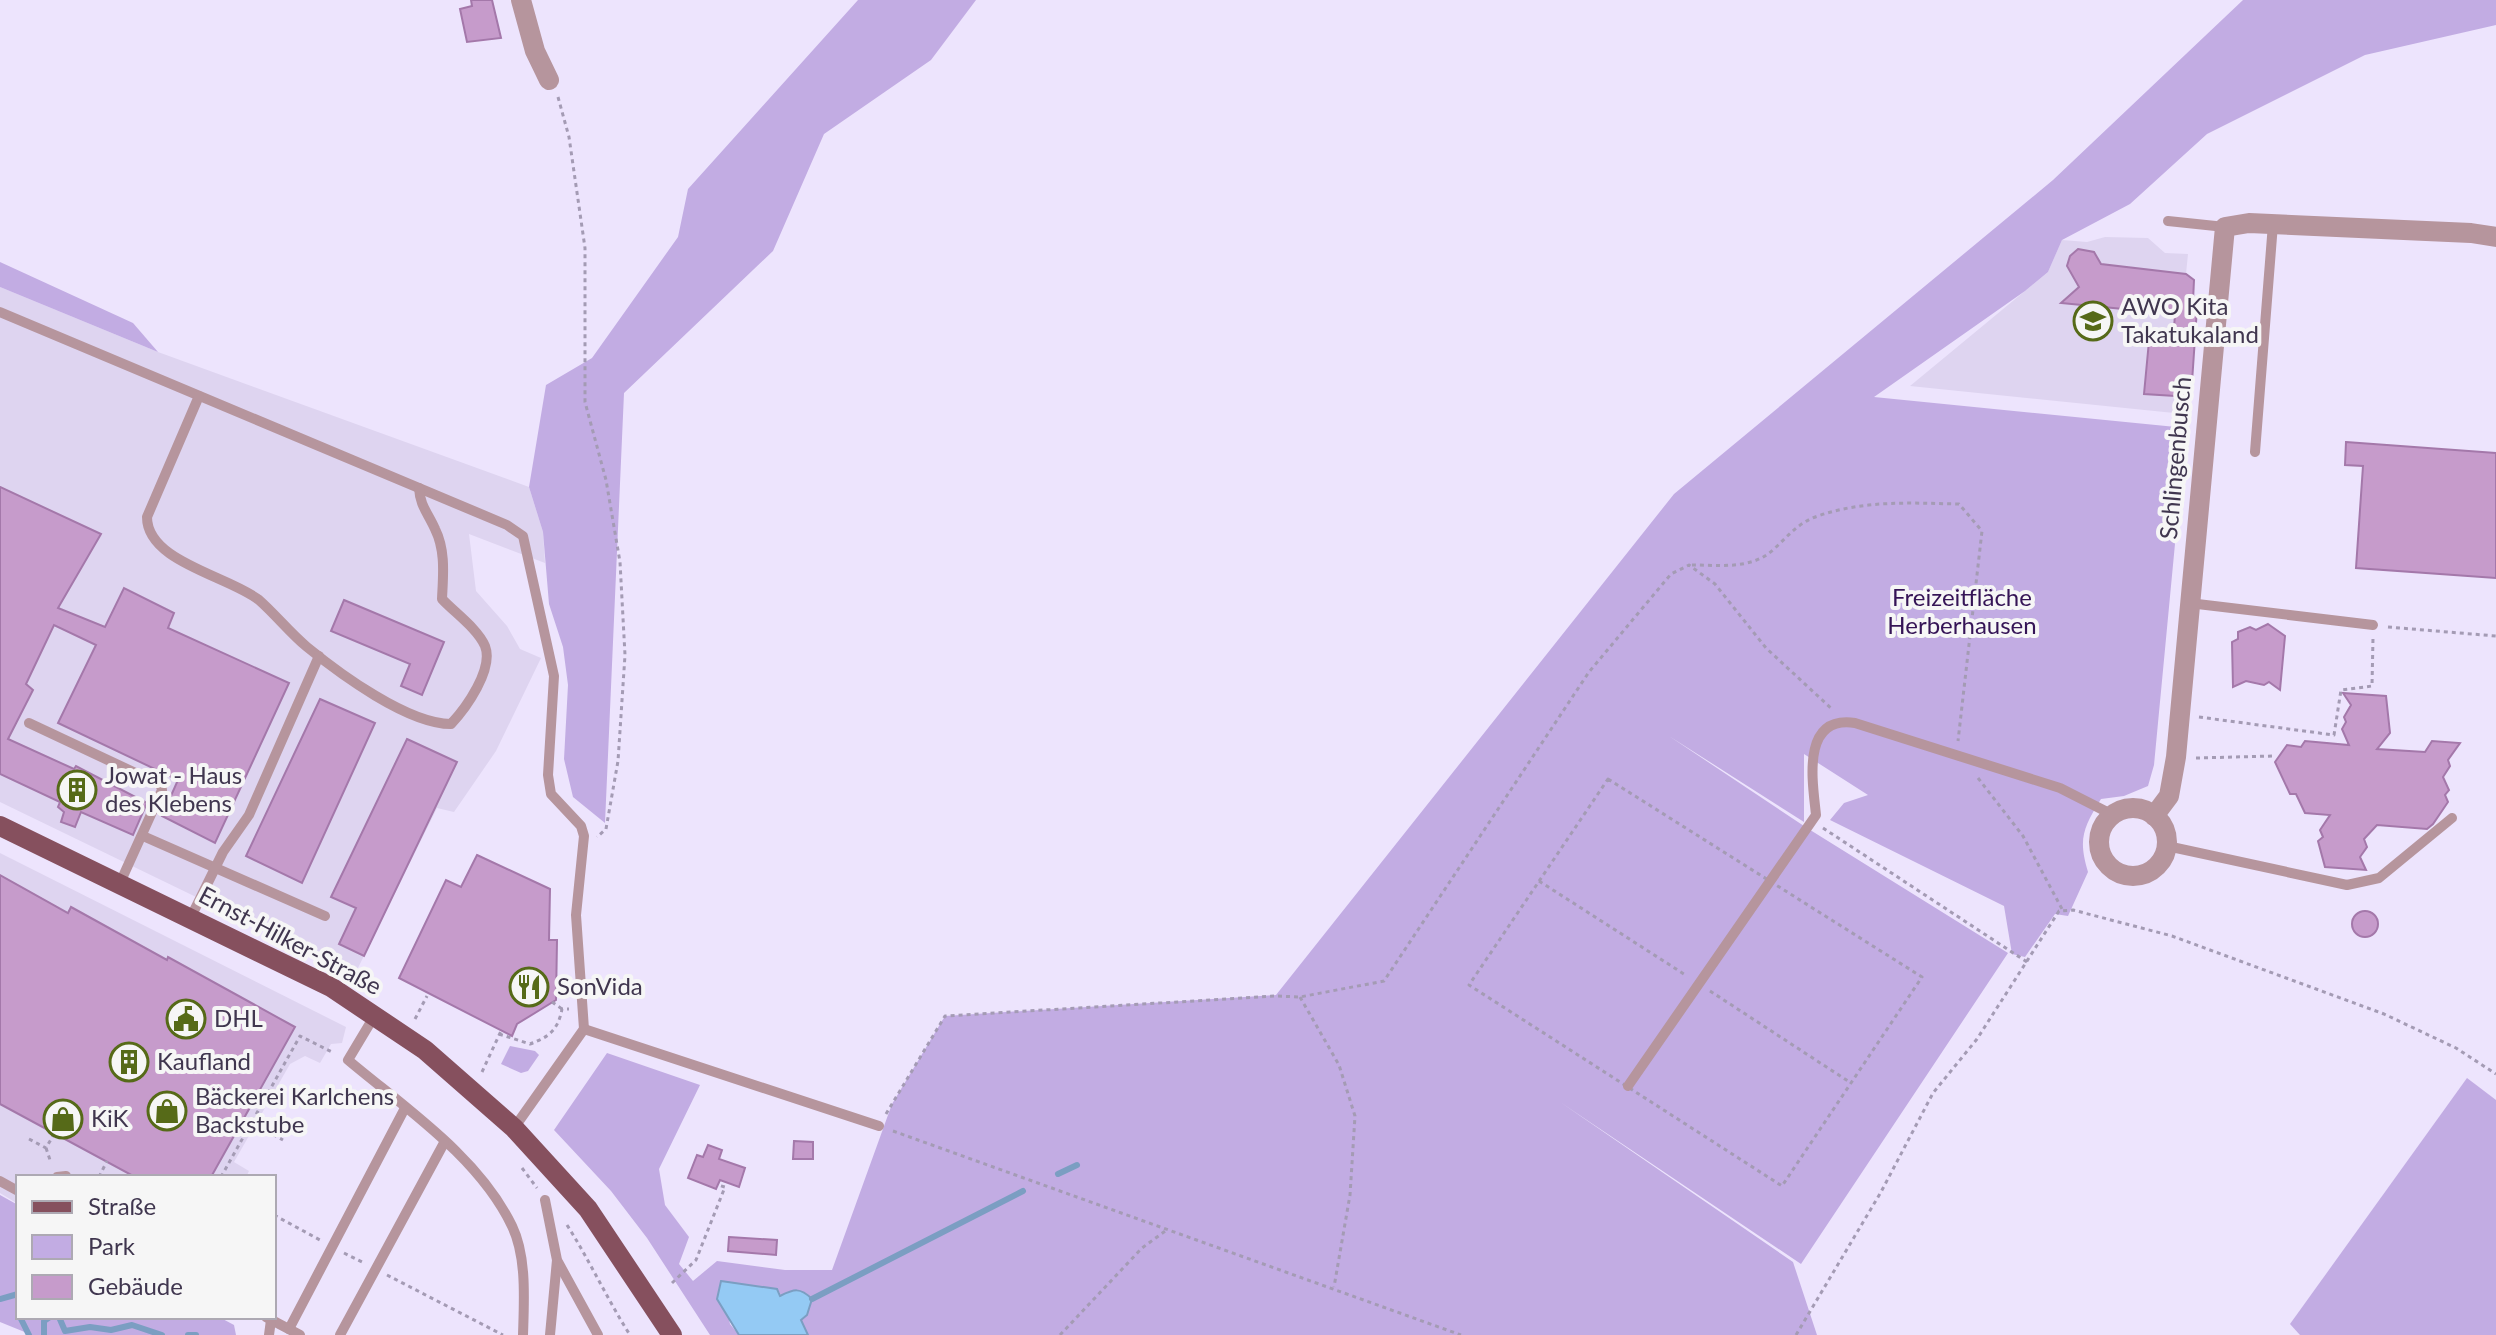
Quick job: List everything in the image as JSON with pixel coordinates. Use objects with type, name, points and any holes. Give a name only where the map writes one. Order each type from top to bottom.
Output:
[{"type":"main road","name":"Ernst-Hilker-Straße","points":[[0,826],[331,987],[425,1050],[514,1128],[588,1209],[672,1335]]},
{"type":"street","points":[[521,0],[535,51],[549,80]]},
{"type":"street","points":[[2225,227],[2273,224],[2471,233],[2496,237]]},
{"type":"street","name":"Schlingenbusch","points":[[2154,816],[2169,796],[2176,757],[2225,227]]},
{"type":"street","points":[[2138,809],[2154,816],[2164,829],[2167,846],[2157,866],[2137,876],[2116,871],[2107,864],[2099,844],[2105,823],[2113,815],[2138,809]]},
{"type":"lane","points":[[2168,221],[2225,227]]},
{"type":"lane","points":[[2255,452],[2273,224]]},
{"type":"lane","points":[[0,312],[507,525],[523,536],[528,544],[554,676],[548,775],[551,794],[581,826],[583,850],[576,915],[584,1029],[514,1128]]},
{"type":"lane","points":[[199,396],[147,517],[147,530],[164,551],[257,598],[319,656],[379,697],[436,724],[451,724],[470,704],[486,659],[485,644],[442,599],[443,556],[436,530],[420,505],[419,488]]},
{"type":"lane","points":[[2189,603],[2373,625]]},
{"type":"lane","points":[[191,917],[215,868],[249,815],[319,656]]},
{"type":"lane","points":[[1628,1086],[1816,815],[1810,781],[1815,746],[1828,730],[1844,721],[2060,788],[2113,815]]},
{"type":"lane","points":[[29,723],[157,780],[162,790],[120,883]]},
{"type":"lane","points":[[2167,846],[2347,885],[2379,878],[2452,818]]},
{"type":"lane","points":[[143,836],[325,916]]},
{"type":"lane","points":[[375,1015],[348,1060],[478,1176],[512,1226],[521,1257],[523,1335]]},
{"type":"lane","points":[[584,1029],[879,1126]]},
{"type":"lane","points":[[289,1329],[405,1108]]},
{"type":"lane","points":[[340,1335],[444,1143]]},
{"type":"lane","points":[[545,1200],[557,1260],[550,1335]]},
{"type":"lane","points":[[557,1260],[598,1335]]},
{"type":"lane","points":[[271,1319],[300,1335]]},
{"type":"path","points":[[549,80],[557,91],[569,137],[579,199],[585,260],[585,402],[606,480],[620,562],[625,655],[618,761],[606,829],[583,850]]},
{"type":"path","points":[[1461,1335],[879,1126],[945,1016],[1300,997],[1384,981],[1589,672],[1671,574],[1689,565],[1745,565],[1773,551],[1791,531],[1814,517],[1881,502],[1959,504],[1982,531],[1956,756]]},
{"type":"path","points":[[1689,565],[1715,584],[1766,648],[1829,707]]},
{"type":"path","points":[[2180,714],[2334,735],[2341,690],[2372,686],[2373,625],[2496,636]]},
{"type":"path","points":[[2176,757],[2273,756]]},
{"type":"path","points":[[1968,760],[1990,797],[2023,836],[2062,910],[2157,931],[2384,1014],[2456,1048],[2496,1074]]},
{"type":"path","points":[[1812,821],[2027,962]]},
{"type":"path","points":[[1796,1335],[1881,1192],[1933,1093],[1977,1039],[2062,910]]},
{"type":"path","points":[[415,1019],[427,996]]},
{"type":"path","points":[[1300,997],[1339,1065],[1355,1116],[1350,1195],[1334,1287]]},
{"type":"path","points":[[552,1002],[562,1009],[569,1009]]},
{"type":"path","points":[[482,1072],[500,1032],[530,1044],[544,1039],[559,1024],[562,1009]]},
{"type":"path","points":[[222,1175],[300,1036],[348,1060]]},
{"type":"path","points":[[252,1123],[283,1140]]},
{"type":"path","points":[[29,1139],[46,1148],[54,1134]]},
{"type":"path","points":[[100,1175],[107,1161]]},
{"type":"path","points":[[520,1166],[545,1200]]},
{"type":"path","points":[[672,1283],[696,1260],[725,1187],[718,1185]]},
{"type":"path","points":[[566,1224],[592,1264],[598,1284],[630,1335]]},
{"type":"path","points":[[1060,1335],[1142,1248],[1169,1228]]},
{"type":"shaded area","name":"AWO Kita Takatukaland","points":[[2105,237],[2148,238],[2165,253],[2188,254],[2186,274],[2197,308],[2191,397],[2176,396],[2174,413],[1910,386],[2048,272],[2062,240],[2087,242]]},
{"type":"shaded area","points":[[0,287],[158,352],[529,487],[543,532],[545,563],[469,534],[476,591],[507,626],[520,649],[541,658],[496,751],[454,812],[437,808],[355,974],[0,802]]},
{"type":"shaded area","name":"Kaufland","points":[[0,853],[346,1027],[342,1043],[331,1044],[320,1063],[305,1056],[290,1064],[234,1162],[249,1171],[247,1175],[16,1175],[16,1203],[0,1193]]},
{"type":"green space","points":[[858,0],[976,0],[931,60],[824,134],[773,251],[624,393],[605,823],[573,797],[564,759],[568,685],[563,647],[549,604],[543,532],[529,487],[546,385],[592,358],[678,237],[688,189]]},
{"type":"green space","name":"Freizeitfläche Herberhausen","points":[[2243,0],[2496,0],[2496,25],[2365,55],[2207,134],[2130,204],[2062,240],[2048,272],[2025,291],[1874,397],[2186,428],[2154,765],[2148,786],[2124,796],[2101,799],[2095,809],[2086,826],[2083,842],[2088,872],[2068,916],[2055,914],[2025,957],[2012,954],[2004,906],[1830,820],[1844,803],[1868,795],[1804,754],[1804,822],[1669,736],[1807,828],[2008,953],[1801,1264],[1560,1102],[1793,1262],[1817,1335],[808,1335],[777,1289],[721,1281],[730,1324],[739,1335],[710,1335],[647,1238],[611,1191],[554,1130],[607,1053],[700,1085],[659,1169],[665,1205],[689,1237],[679,1264],[693,1281],[717,1261],[785,1270],[832,1270],[892,1104],[945,1016],[1276,995],[1674,494],[2053,180]]},
{"type":"green space","points":[[0,262],[133,323],[158,352],[0,287]]},
{"type":"green space","points":[[510,1046],[535,1051],[539,1055],[528,1071],[521,1073],[501,1064]]},
{"type":"green space","points":[[2467,1078],[2496,1100],[2496,1335],[2300,1335],[2290,1324]]},
{"type":"green space","points":[[0,1195],[16,1204],[16,1319],[223,1319],[234,1325],[236,1335],[32,1335],[0,1322]]},
{"type":"water","points":[[721,1281],[777,1289],[780,1296],[793,1291],[804,1292],[812,1299],[807,1315],[801,1320],[808,1335],[739,1335],[717,1299]]},
{"type":"building","points":[[471,0],[492,0],[501,38],[467,42],[460,9],[472,6]]},
{"type":"building","points":[[2078,249],[2094,252],[2101,264],[2186,274],[2194,280],[2193,301],[2197,308],[2191,397],[2144,394],[2149,341],[2173,343],[2175,314],[2061,303],[2079,287],[2067,266],[2070,256]]},
{"type":"building","points":[[2346,442],[2496,453],[2496,578],[2356,568],[2363,466],[2345,465]]},
{"type":"building","points":[[0,487],[101,534],[58,608],[105,627],[124,588],[174,613],[168,628],[289,683],[215,843],[162,816],[178,780],[58,723],[96,645],[54,625],[26,684],[33,690],[8,739],[74,769],[76,766],[147,803],[133,835],[81,812],[75,827],[61,822],[64,812],[58,807],[60,802],[0,774]]},
{"type":"building","points":[[344,600],[444,642],[422,695],[401,686],[410,664],[331,631]]},
{"type":"building","points":[[2268,624],[2285,636],[2280,690],[2269,682],[2264,685],[2246,681],[2233,687],[2232,642],[2238,639],[2238,632],[2250,627],[2256,630]]},
{"type":"building","points":[[2343,693],[2386,696],[2390,733],[2377,749],[2425,752],[2432,741],[2460,743],[2448,760],[2450,766],[2443,777],[2449,790],[2445,795],[2448,802],[2433,824],[2427,829],[2377,825],[2364,839],[2367,847],[2360,857],[2366,870],[2325,867],[2318,841],[2323,837],[2320,830],[2330,815],[2305,813],[2296,794],[2290,794],[2275,762],[2287,745],[2301,747],[2305,741],[2349,745],[2342,729],[2351,705]]},
{"type":"building","points":[[320,699],[375,723],[302,883],[246,856]]},
{"type":"building","points":[[407,739],[457,762],[364,956],[339,944],[356,908],[331,897]]},
{"type":"building","points":[[477,855],[550,889],[549,940],[557,940],[556,1000],[517,1024],[512,1036],[399,978],[446,880],[461,887]]},
{"type":"building","name":"Kaufland","points":[[0,875],[68,913],[71,907],[295,1027],[212,1175],[131,1175],[0,1104]]},
{"type":"building","points":[[2365,911],[2375,914],[2378,924],[2375,934],[2365,937],[2355,934],[2352,924],[2355,914]]},
{"type":"building","points":[[794,1141],[813,1142],[813,1159],[793,1159]]},
{"type":"building","points":[[708,1145],[722,1150],[719,1159],[745,1168],[739,1187],[720,1180],[716,1189],[688,1178],[697,1155],[703,1157]]},
{"type":"building","points":[[729,1237],[777,1240],[776,1255],[728,1251]]},
{"type":"waterway","points":[[1058,1174],[1077,1165]]},
{"type":"waterway","points":[[812,1299],[1023,1191]]},
{"type":"waterway","points":[[0,1299],[16,1295]]},
{"type":"waterway","points":[[21,1319],[29,1335]]},
{"type":"waterway","points":[[44,1335],[44,1321],[47,1319]]},
{"type":"waterway","points":[[60,1319],[65,1331],[90,1327],[111,1330],[132,1325],[162,1335]]},
{"type":"waterway","points":[[188,1335],[196,1335]]},
{"type":"place","name":"AWO Kita Takatukaland","points":[[2093,321]]},
{"type":"place","name":"Jowat - Haus des Klebens","points":[[77,790]]},
{"type":"place","name":"SonVida","points":[[529,987]]},
{"type":"place","name":"DHL","points":[[186,1019]]},
{"type":"place","name":"Kaufland","points":[[129,1062]]},
{"type":"place","name":"Bäckerei Karlchens Backstube","points":[[167,1111]]},
{"type":"place","name":"KiK","points":[[63,1119]]}]
